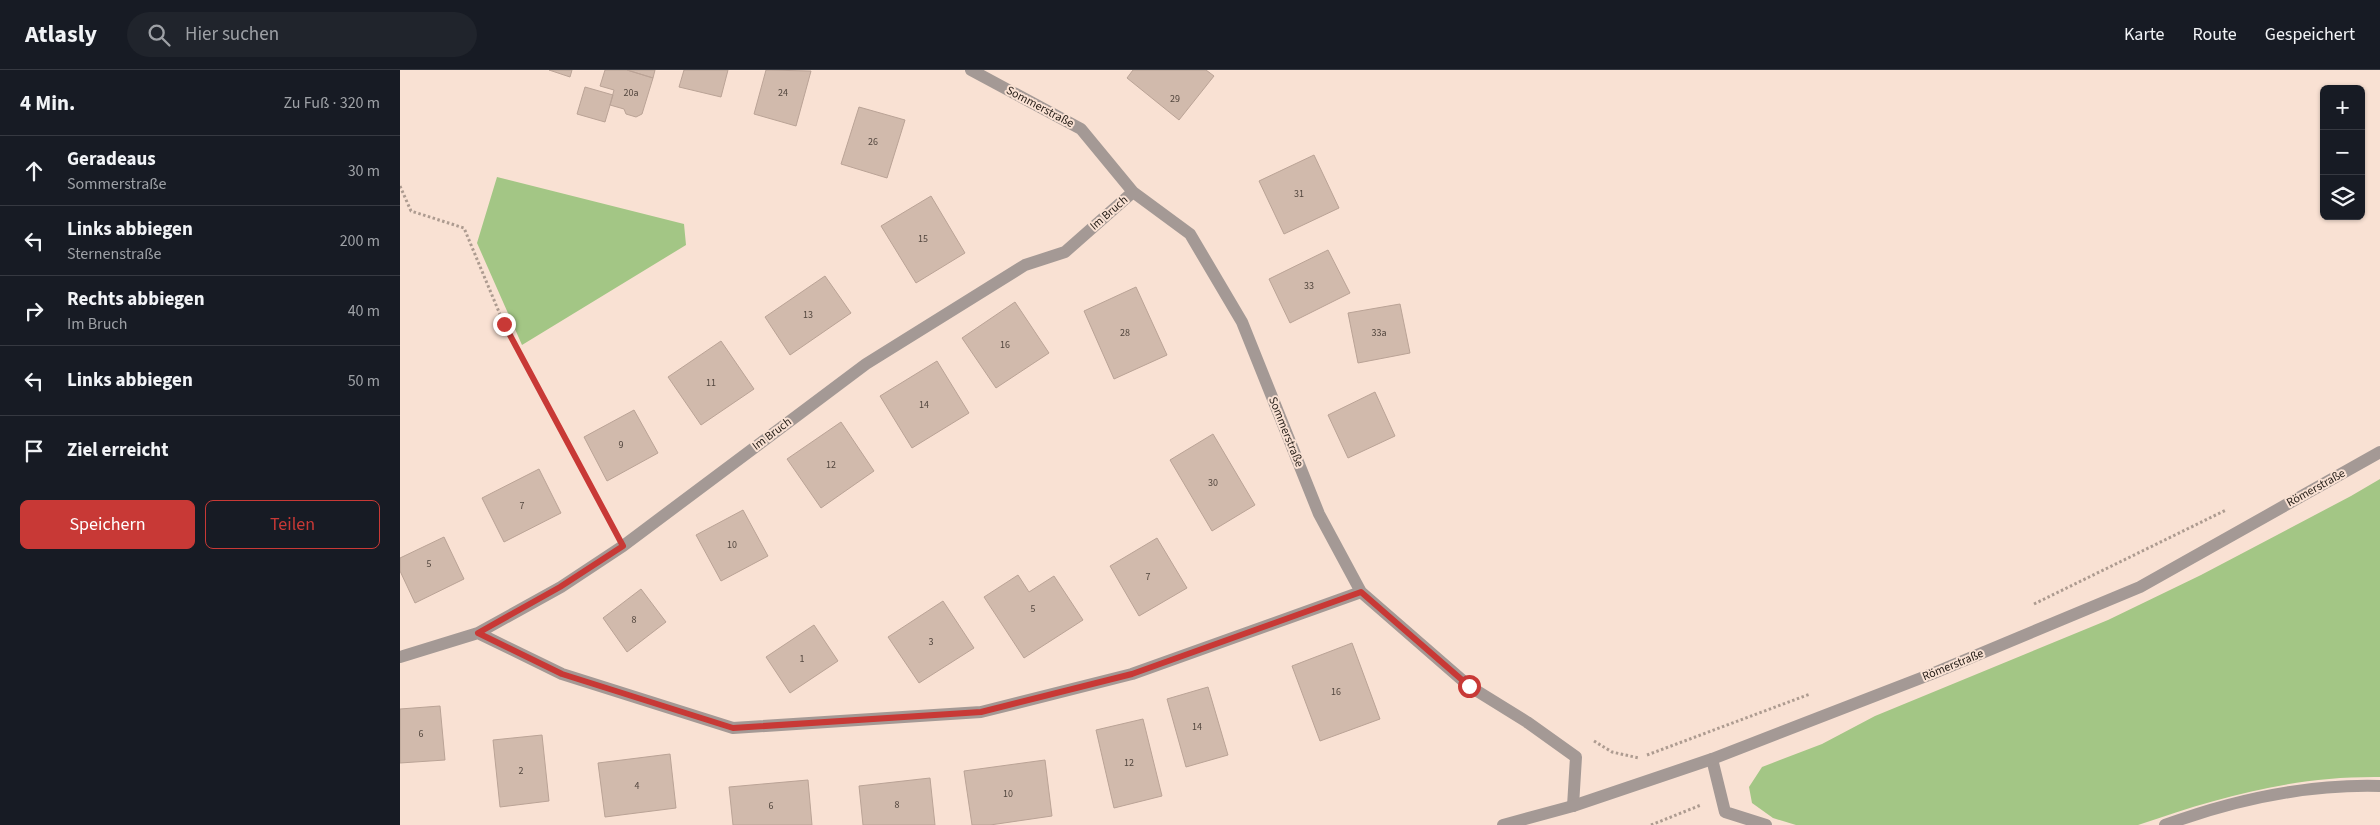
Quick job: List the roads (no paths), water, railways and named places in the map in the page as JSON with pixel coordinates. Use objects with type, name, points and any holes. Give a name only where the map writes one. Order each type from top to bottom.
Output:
[{"type":"street","name":"Sommerstraße","points":[[971,70],[1081,129],[1133,192],[1190,234],[1242,322],[1319,514],[1361,592],[1469,686],[1527,722],[1576,757],[1573,806]]},
{"type":"street","name":"Im Bruch","points":[[400,657],[478,633],[560,587],[623,546],[866,364],[1025,265],[1065,252],[1133,192]]},
{"type":"street","name":"Römerstraße","points":[[1503,825],[1573,806],[1712,758],[1934,673],[2140,587],[2380,452]]},
{"type":"street","points":[[478,633],[562,674],[733,728],[981,712],[1132,674],[1361,592]]},
{"type":"street","points":[[1712,758],[1725,812],[1766,825]]},
{"type":"street","points":[[2165,825],[2263,796],[2355,785],[2380,786]]}]
